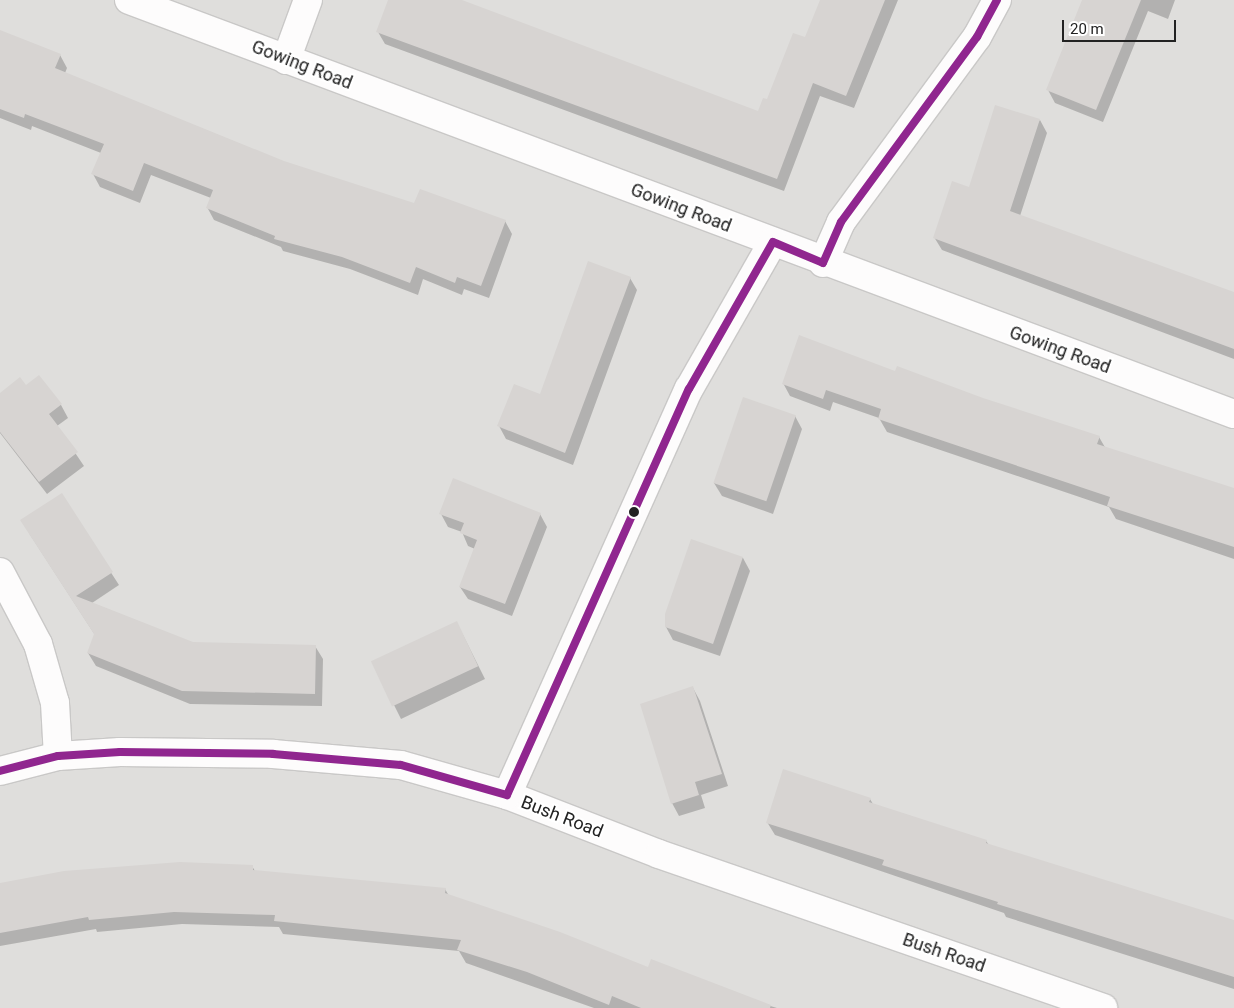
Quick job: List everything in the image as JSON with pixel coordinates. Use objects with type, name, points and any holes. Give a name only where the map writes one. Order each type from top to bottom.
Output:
[{"type":"street","name":"Gowing Road","points":[[129,0],[773,242],[823,263],[1234,414]]},
{"type":"street","points":[[286,60],[308,0]]},
{"type":"street","points":[[823,263],[840,222],[977,37],[997,0]]},
{"type":"street","points":[[507,795],[689,389],[773,242]]},
{"type":"street","points":[[0,572],[38,644],[55,703],[58,756]]},
{"type":"street","name":"Bush Road","points":[[0,771],[58,756],[120,752],[273,754],[401,765],[507,795],[659,854],[1103,1008]]},
{"type":"shaded area","points":[[0,0],[1234,0],[1234,1008],[0,1008]]},
{"type":"building","points":[[388,0],[462,0],[758,111],[763,98],[767,99],[793,33],[805,37],[820,0],[885,0],[846,96],[813,83],[777,179],[376,32]]},
{"type":"building","points":[[1082,0],[1141,0],[1096,110],[1046,90]]},
{"type":"building","points":[[0,30],[61,54],[55,68],[284,161],[414,203],[420,189],[506,220],[481,286],[457,277],[455,283],[416,267],[410,283],[342,257],[274,239],[275,236],[206,208],[213,190],[144,163],[133,191],[91,174],[104,144],[25,114],[24,118],[0,109]]},
{"type":"building","points":[[995,105],[1040,119],[1010,211],[1234,292],[1234,349],[933,238],[952,181],[969,187]]},
{"type":"building","points":[[588,261],[631,277],[565,453],[497,426],[514,384],[540,394]]},
{"type":"building","points":[[799,335],[895,371],[897,366],[983,398],[1100,436],[1097,444],[1234,488],[1234,547],[1107,506],[1110,497],[878,419],[881,409],[826,390],[823,399],[782,384]]},
{"type":"building","points":[[39,375],[62,404],[49,414],[78,452],[39,482],[0,432],[0,393],[20,377],[26,385]]},
{"type":"building","points":[[743,397],[796,415],[766,501],[713,483]]},
{"type":"building","points":[[453,478],[541,513],[505,604],[459,587],[477,540],[460,533],[464,523],[439,514]]},
{"type":"building","points":[[62,493],[113,572],[76,596],[193,642],[316,645],[315,694],[182,691],[87,653],[94,634],[20,520]]},
{"type":"building","points":[[691,539],[743,557],[713,644],[665,627],[665,614]]},
{"type":"building","points":[[457,621],[478,666],[392,706],[371,661]]},
{"type":"building","points":[[693,686],[722,774],[695,782],[699,795],[671,804],[640,704]]},
{"type":"building","points":[[783,769],[871,798],[869,802],[987,840],[986,843],[1234,920],[1234,977],[997,904],[998,902],[882,865],[884,860],[766,823]]},
{"type":"building","points":[[180,862],[253,865],[253,870],[446,888],[445,893],[560,932],[648,967],[651,959],[771,1005],[770,1008],[641,1008],[612,996],[609,1005],[527,972],[457,950],[461,940],[274,921],[275,915],[174,912],[89,920],[88,917],[0,933],[0,883],[64,871]]},
{"type":"transit line","points":[[0,771],[58,756],[120,752],[273,754],[401,765],[507,795],[689,389],[773,242],[823,263],[841,222],[977,37],[997,0]]}]
